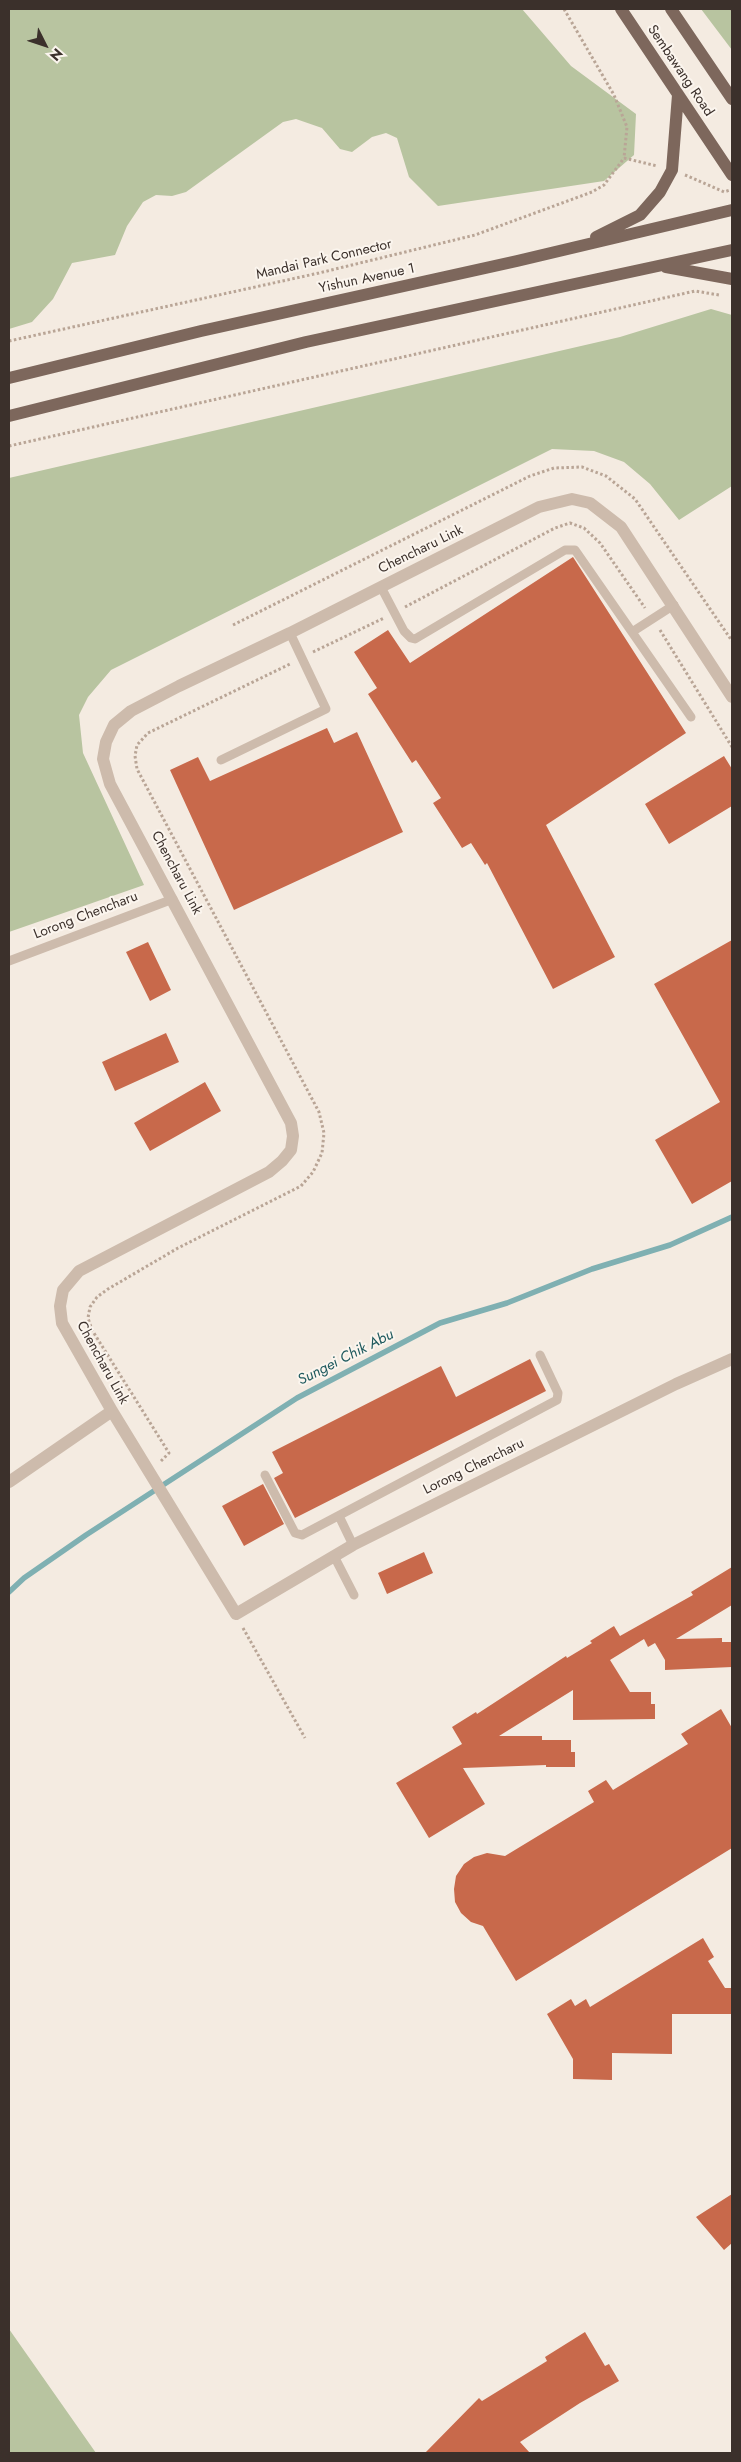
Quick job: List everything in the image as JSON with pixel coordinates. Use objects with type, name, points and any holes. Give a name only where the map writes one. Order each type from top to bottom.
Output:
[{"type":"main road","name":"Sembawang Road","points":[[621,9],[732,175]]},
{"type":"main road","name":"Sembawang Road","points":[[671,9],[732,99]]},
{"type":"main road","points":[[576,246],[640,215],[660,192],[672,170],[678,95]]},
{"type":"main road","name":"Yishun Avenue 1","points":[[9,378],[201,331],[442,278],[732,210]]},
{"type":"main road","points":[[9,416],[306,342],[732,250]]},
{"type":"main road","points":[[659,266],[732,279]]},
{"type":"street","name":"Chencharu Link","points":[[236,1614],[146,1468],[62,1323],[60,1306],[63,1290],[79,1271],[269,1172],[291,1150],[293,1136],[291,1123],[110,784],[103,758],[106,742],[114,725],[131,711],[255,648],[290,634],[380,586],[540,507],[572,499],[590,503],[620,527],[674,605],[732,697]]},
{"type":"street","name":"Lorong Chencharu","points":[[236,1614],[353,1545],[667,1388],[732,1359]]},
{"type":"street","points":[[9,1482],[112,1411]]},
{"type":"lane","points":[[380,586],[407,635],[416,639],[565,550],[575,550],[581,556],[691,717]]},
{"type":"lane","points":[[632,632],[674,605]]},
{"type":"lane","points":[[221,760],[326,709],[290,634]]},
{"type":"lane","name":"Lorong Chencharu","points":[[9,961],[173,900]]},
{"type":"lane","points":[[265,1475],[295,1534],[299,1536],[557,1400],[558,1393],[540,1355]]},
{"type":"lane","points":[[339,1516],[353,1545]]},
{"type":"lane","points":[[334,1556],[354,1595]]},
{"type":"path","name":"Mandai Park Connector","points":[[9,341],[319,273],[475,235],[592,192],[604,185],[624,158],[627,127],[614,95],[564,9]]},
{"type":"path","points":[[9,446],[695,291],[723,295]]},
{"type":"path","points":[[306,656],[395,613],[554,528],[570,523],[584,528],[600,543],[653,619],[732,747]]},
{"type":"path","points":[[163,1463],[160,1460],[169,1453],[92,1330],[88,1318],[90,1307],[97,1297],[108,1289],[178,1248],[300,1186],[314,1172],[319,1160],[324,1133],[319,1112],[137,769],[135,756],[137,745],[148,733],[298,660]]},
{"type":"path","points":[[236,1614],[305,1738]]},
{"type":"green space","points":[[9,9],[522,9],[571,66],[636,114],[634,155],[604,181],[438,206],[409,177],[397,138],[386,133],[372,137],[352,152],[340,149],[322,128],[296,119],[283,122],[186,192],[172,196],[156,195],[143,202],[127,226],[115,255],[72,263],[53,299],[32,322],[9,329]]},
{"type":"green space","points":[[701,9],[732,9],[732,50]]},
{"type":"green space","points":[[711,309],[732,315],[732,486],[679,520],[650,484],[624,462],[594,451],[552,449],[111,670],[88,697],[79,715],[83,753],[144,885],[9,932],[9,478],[620,337]]},
{"type":"green space","points":[[9,2329],[96,2453],[9,2453]]},
{"type":"building","points":[[573,557],[686,733],[546,825],[615,957],[553,989],[487,863],[485,865],[471,843],[462,848],[433,803],[441,798],[416,760],[412,763],[368,694],[377,688],[354,652],[388,630],[410,663]]},
{"type":"building","points":[[327,728],[334,743],[357,732],[403,832],[234,910],[170,770],[198,757],[210,781]]},
{"type":"building","points":[[724,756],[732,769],[732,806],[669,844],[645,804]]},
{"type":"building","points":[[732,940],[732,1181],[692,1204],[655,1140],[720,1102],[654,984]]},
{"type":"building","points":[[148,942],[171,990],[150,1001],[126,952]]},
{"type":"building","points":[[166,1033],[179,1062],[115,1091],[102,1062]]},
{"type":"building","points":[[205,1082],[221,1111],[150,1151],[134,1123]]},
{"type":"building","points":[[530,1359],[546,1391],[295,1518],[274,1478],[283,1473],[272,1452],[441,1366],[456,1397]]},
{"type":"building","points":[[263,1484],[284,1524],[244,1546],[222,1506]]},
{"type":"building","points":[[424,1552],[433,1573],[387,1594],[378,1573]]},
{"type":"building","points":[[732,1567],[732,1605],[676,1639],[722,1638],[722,1642],[732,1642],[732,1667],[665,1670],[665,1660],[655,1643],[648,1647],[644,1639],[610,1660],[630,1692],[651,1692],[651,1704],[655,1704],[655,1719],[573,1720],[573,1690],[499,1736],[542,1736],[542,1740],[571,1740],[571,1752],[575,1752],[575,1767],[546,1767],[546,1765],[463,1768],[485,1804],[429,1838],[396,1783],[462,1744],[452,1727],[476,1712],[477,1714],[566,1656],[567,1658],[592,1643],[590,1641],[614,1626],[620,1636],[693,1595],[691,1592]]},
{"type":"building","points":[[721,1709],[732,1728],[732,1848],[516,1981],[483,1926],[471,1922],[461,1913],[455,1902],[456,1876],[464,1864],[474,1857],[487,1853],[505,1856],[594,1802],[588,1791],[606,1780],[613,1790],[688,1744],[681,1734]]},
{"type":"building","points":[[703,1938],[714,1957],[708,1961],[725,1988],[732,1988],[732,2014],[672,2014],[672,2054],[612,2053],[612,2080],[573,2079],[573,2059],[547,2014],[571,1999],[575,2006],[586,1999],[590,2007]]},
{"type":"building","points":[[732,2194],[732,2243],[724,2250],[696,2217]]},
{"type":"building","points":[[585,2332],[605,2366],[609,2364],[619,2381],[580,2403],[520,2442],[530,2453],[425,2453],[479,2398],[482,2401],[547,2361],[545,2357]]},
{"type":"waterway","name":"Sungei Chik Abu","points":[[9,1592],[24,1578],[86,1535],[297,1398],[440,1323],[507,1303],[592,1269],[670,1245],[732,1217]]}]
